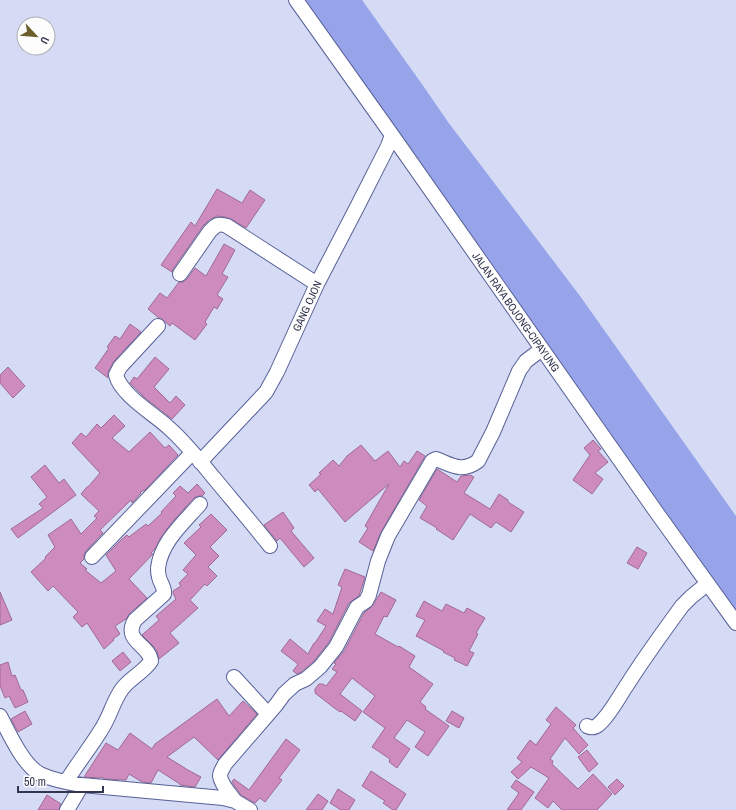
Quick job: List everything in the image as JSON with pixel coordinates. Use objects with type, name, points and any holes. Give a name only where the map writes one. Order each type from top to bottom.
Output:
[{"type":"street","name":"JALAN RAYA BOJONG-CIPAYUNG","points":[[296,0],[736,623]]},
{"type":"street","name":"GANG OJON","points":[[92,557],[266,392],[277,372],[317,284],[388,146],[392,135]]},
{"type":"street","points":[[180,274],[210,231],[216,225],[222,224],[317,284]]},
{"type":"street","points":[[158,326],[120,367],[116,375],[117,381],[125,391],[170,428],[270,546]]},
{"type":"street","points":[[235,801],[223,785],[220,777],[222,769],[284,694],[295,684],[306,679],[320,667],[341,638],[357,607],[366,601],[378,561],[388,536],[432,461],[436,459],[457,467],[465,468],[478,461],[493,432],[519,371],[526,361],[542,349]]},
{"type":"street","points":[[66,782],[102,730],[122,688],[151,661],[149,654],[132,635],[132,625],[164,594],[164,589],[159,578],[158,568],[164,547],[200,504]]},
{"type":"street","points":[[587,726],[594,728],[599,724],[615,704],[626,685],[682,606],[690,597],[707,584]]},
{"type":"street","points":[[234,677],[268,714]]},
{"type":"street","points":[[0,716],[13,741],[26,761],[35,771],[48,777],[82,786],[223,798],[235,801],[250,810]]},
{"type":"street","points":[[67,810],[82,786]]},
{"type":"water","points":[[297,0],[362,0],[448,122],[580,296],[736,516],[736,626]]},
{"type":"building","points":[[217,189],[242,203],[250,190],[265,200],[246,228],[225,217],[217,216],[209,220],[203,226],[172,272],[161,265],[191,222],[195,226]]},
{"type":"building","points":[[224,244],[235,250],[222,274],[228,277],[217,295],[223,299],[217,309],[214,307],[205,322],[207,324],[195,340],[172,323],[170,326],[148,309],[160,293],[167,298],[179,282],[183,282],[187,279],[195,268],[206,276]]},
{"type":"building","points":[[130,324],[141,332],[114,361],[108,372],[108,378],[95,368],[109,348],[107,347],[115,336],[120,339]]},
{"type":"building","points":[[155,357],[169,369],[154,387],[170,403],[176,396],[185,405],[172,419],[144,397],[130,383],[134,377],[137,379]]},
{"type":"building","points":[[8,367],[25,386],[13,398],[0,383],[0,375]]},
{"type":"building","points":[[114,415],[125,426],[112,438],[129,452],[150,432],[165,448],[169,445],[178,455],[145,490],[140,492],[141,493],[132,503],[131,500],[100,530],[103,533],[86,551],[84,559],[80,563],[87,569],[85,570],[101,583],[116,571],[106,555],[127,535],[129,537],[146,524],[148,526],[162,513],[161,512],[176,496],[173,493],[180,486],[188,493],[197,484],[205,493],[202,496],[194,498],[174,520],[151,553],[153,554],[129,579],[147,598],[129,614],[126,619],[115,626],[120,634],[104,649],[87,623],[82,627],[73,617],[78,612],[53,586],[48,591],[31,572],[55,547],[48,535],[71,519],[81,534],[97,518],[94,516],[99,511],[81,494],[100,473],[72,443],[81,433],[86,437],[97,424],[101,428]]},
{"type":"building","points":[[593,440],[601,449],[598,451],[608,462],[595,473],[603,479],[592,494],[573,480],[590,455],[584,448]]},
{"type":"building","points":[[361,445],[375,461],[388,451],[400,467],[404,461],[408,464],[417,451],[425,456],[381,532],[373,551],[359,542],[368,528],[365,526],[389,484],[345,522],[318,489],[315,492],[309,485],[333,460],[339,466],[347,456]]},
{"type":"building","points":[[45,465],[59,483],[64,479],[76,495],[18,538],[11,529],[43,508],[39,504],[47,497],[31,477]]},
{"type":"building","points":[[437,469],[457,482],[461,476],[470,475],[474,477],[464,493],[490,509],[499,494],[508,500],[508,502],[524,512],[511,532],[496,522],[491,528],[470,514],[453,540],[420,518],[427,506],[419,500]]},
{"type":"building","points":[[283,512],[294,528],[291,531],[314,558],[304,567],[280,538],[277,541],[264,525]]},
{"type":"building","points":[[211,514],[227,530],[210,547],[219,556],[208,567],[217,576],[207,586],[205,584],[190,600],[198,608],[170,633],[179,643],[159,659],[157,651],[142,635],[159,620],[156,616],[176,599],[173,591],[181,586],[179,583],[188,574],[183,570],[196,555],[184,543],[201,527],[199,525]]},
{"type":"building","points":[[637,547],[647,553],[638,569],[627,563]]},
{"type":"building","points":[[345,569],[365,577],[359,596],[349,603],[329,642],[314,661],[297,674],[293,671],[298,664],[281,651],[290,639],[308,654],[326,626],[317,621],[325,609],[333,614],[342,587],[338,585]]},
{"type":"building","points":[[0,592],[12,620],[0,625]]},
{"type":"building","points":[[381,592],[396,600],[387,617],[384,616],[375,634],[415,656],[409,667],[433,684],[420,702],[426,707],[425,709],[449,726],[428,756],[415,747],[425,732],[407,720],[394,738],[410,749],[397,768],[389,762],[390,759],[372,747],[385,728],[363,712],[375,696],[352,678],[340,694],[362,711],[355,721],[341,711],[340,712],[315,693],[315,689],[319,684],[326,686],[337,672],[332,669],[336,664],[334,663],[344,651],[364,613],[373,605]]},
{"type":"building","points":[[424,601],[442,611],[446,604],[464,613],[467,608],[485,618],[476,633],[478,634],[469,651],[474,653],[467,666],[454,660],[455,658],[443,652],[444,651],[416,636],[425,620],[416,616]]},
{"type":"building","points":[[123,652],[131,662],[120,671],[112,661]]},
{"type":"building","points":[[8,662],[12,676],[15,675],[28,702],[15,708],[9,696],[5,698],[0,686],[0,665]]},
{"type":"building","points":[[217,699],[229,716],[243,701],[257,714],[218,760],[194,737],[167,757],[201,777],[195,787],[180,785],[158,770],[151,783],[142,782],[129,774],[126,780],[104,779],[102,777],[84,777],[106,743],[118,750],[130,733],[152,749],[155,744]]},
{"type":"building","points":[[556,707],[576,725],[573,728],[588,745],[579,754],[565,738],[550,759],[553,761],[552,764],[578,789],[593,774],[612,794],[597,810],[562,810],[553,801],[548,808],[535,798],[549,778],[531,767],[518,779],[511,772],[522,762],[517,758],[530,740],[536,745],[551,724],[546,720]]},
{"type":"building","points":[[25,711],[32,724],[18,732],[11,719]]},
{"type":"building","points":[[452,711],[464,718],[459,728],[446,721]]},
{"type":"building","points":[[286,739],[300,750],[279,778],[282,780],[265,802],[260,798],[255,803],[241,795],[232,782],[234,779],[249,790]]},
{"type":"building","points":[[587,750],[598,764],[589,772],[578,757]]},
{"type":"building","points":[[371,771],[406,794],[396,810],[393,810],[383,803],[385,801],[362,786]]},
{"type":"building","points":[[617,779],[624,786],[615,795],[608,787]]},
{"type":"building","points":[[516,780],[534,792],[521,810],[507,810],[519,793],[511,787]]},
{"type":"building","points":[[338,789],[355,800],[349,810],[341,810],[330,803]]},
{"type":"building","points":[[318,794],[328,801],[322,810],[306,810]]},
{"type":"building","points":[[47,795],[61,804],[59,810],[38,810]]}]
